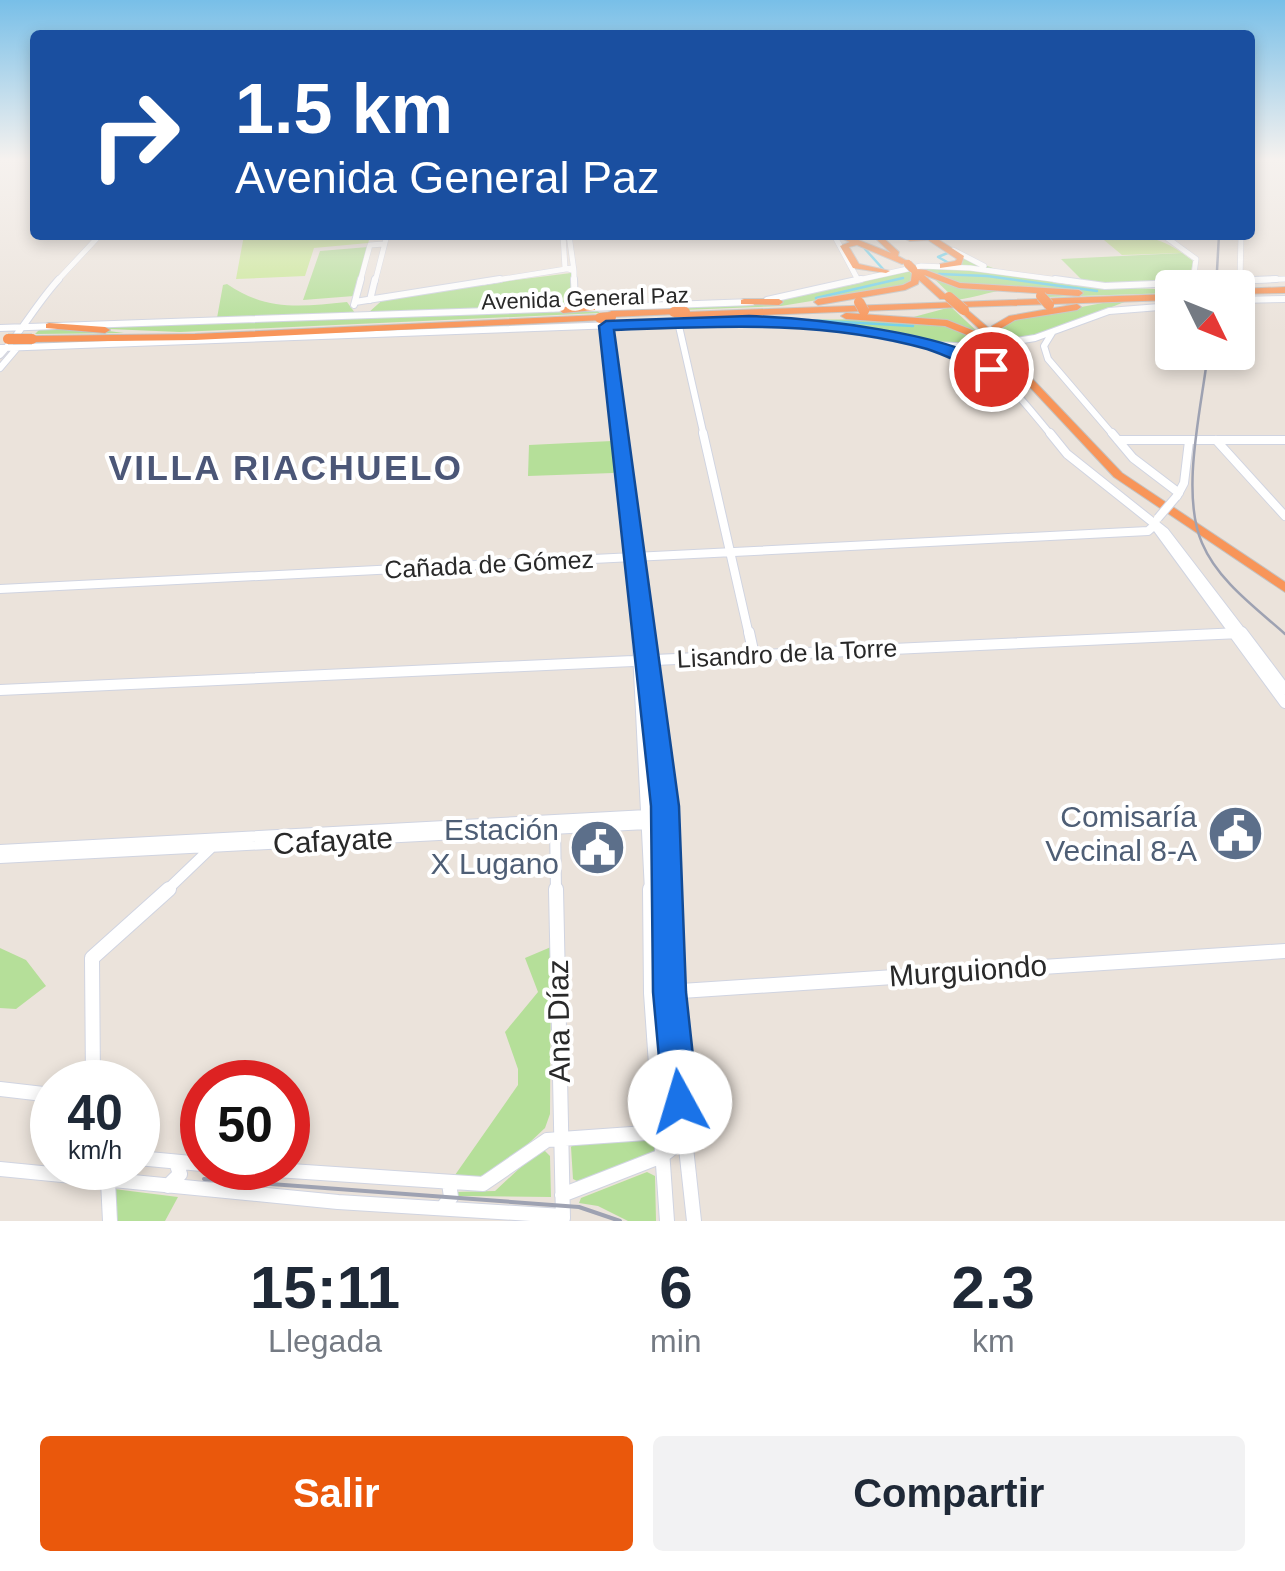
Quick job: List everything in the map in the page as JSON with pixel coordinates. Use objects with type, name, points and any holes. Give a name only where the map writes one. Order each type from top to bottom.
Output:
[{"type":"highway","points":[[850,240],[958,285],[1118,291]]},
{"type":"highway","points":[[885,240],[946,300]]},
{"type":"highway","points":[[885,240],[892,246]]},
{"type":"highway","points":[[780,310],[910,286],[914,267],[911,240]]},
{"type":"highway","points":[[933,240],[963,258],[943,266]]},
{"type":"highway","points":[[859,243],[842,246],[855,267],[886,272]]},
{"type":"highway","points":[[962,307],[1016,288],[1041,296],[1049,304],[1040,315]]},
{"type":"highway","name":"Avenida General Paz","points":[[962,307],[1118,291],[1155,296]]},
{"type":"highway","points":[[870,293],[946,300]]},
{"type":"highway","points":[[870,293],[862,307],[888,320],[946,300]]},
{"type":"highway","points":[[1255,295],[1285,293]]},
{"type":"highway","points":[[744,302],[830,300]]},
{"type":"highway","name":"Avenida General Paz","points":[[3,341],[34,333],[166,335],[946,300],[962,307],[1155,300]]},
{"type":"highway","points":[[997,344],[993,333],[998,323],[1129,303]]},
{"type":"highway","points":[[962,307],[1040,315]]},
{"type":"highway","points":[[962,307],[1118,475],[1285,588]]},
{"type":"highway","points":[[780,310],[947,323],[997,344],[1126,473],[1285,578]]},
{"type":"highway","points":[[749,320],[840,316]]},
{"type":"highway","points":[[460,321],[585,326]]},
{"type":"highway","name":"Avenida General Paz","points":[[34,333],[196,337],[460,321]]},
{"type":"highway","points":[[49,326],[166,335]]},
{"type":"highway","points":[[254,338],[396,326]]},
{"type":"street","points":[[3,341],[26,327],[31,310],[95,240]]},
{"type":"street","points":[[359,314],[371,296],[385,240]]},
{"type":"street","points":[[567,240],[575,308]]},
{"type":"street","points":[[839,240],[842,246]]},
{"type":"street","points":[[936,240],[963,258],[1020,276]]},
{"type":"street","points":[[1170,240],[1196,260],[1195,270]]},
{"type":"street","points":[[1240,270],[1241,240]]},
{"type":"street","points":[[359,314],[356,298],[370,245],[384,244]]},
{"type":"street","name":"Avenida General Paz","points":[[679,314],[806,294],[886,272],[943,266],[1118,291],[1155,285]]},
{"type":"street","points":[[855,267],[858,280]]},
{"type":"street","points":[[356,298],[571,270]]},
{"type":"street","name":"Avenida General Paz","points":[[1255,280],[1284,279]]},
{"type":"street","name":"Avenida General Paz","points":[[1255,283],[1284,279]]},
{"type":"street","name":"Avenida General Paz","points":[[679,314],[811,323],[931,345],[980,347],[1026,341],[1129,303]]},
{"type":"street","name":"Avenida General Paz","points":[[3,341],[26,327],[34,333],[49,326],[575,308],[604,315]]},
{"type":"street","points":[[0,368],[34,333],[31,310]]},
{"type":"street","points":[[679,314],[754,655]]},
{"type":"street","points":[[604,315],[666,819],[669,992],[694,1221]]},
{"type":"street","name":"Avenida General Paz","points":[[3,341],[18,348],[585,326],[604,315]]},
{"type":"street","points":[[1053,332],[1044,346],[1048,359],[1133,458],[1177,495]]},
{"type":"street","points":[[1026,341],[1044,346]]},
{"type":"street","points":[[931,345],[978,362],[1008,382],[1067,454],[1157,521]]},
{"type":"street","points":[[1118,440],[1285,440]]},
{"type":"street","points":[[1216,440],[1285,516]]},
{"type":"street","points":[[1189,441],[1184,483],[1157,521],[1156,532],[1285,690]]},
{"type":"street","name":"Cañada de Gómez","points":[[0,588],[1148,531],[1157,521]]},
{"type":"street","points":[[1236,633],[1285,703]]},
{"type":"street","name":"Lisandro de la Torre","points":[[0,690],[1236,633]]},
{"type":"street","points":[[644,661],[651,992],[666,1221]]},
{"type":"street","name":"Cafayate","points":[[0,850],[666,819]]},
{"type":"street","name":"Ana Díaz","points":[[554,825],[563,1218]]},
{"type":"street","points":[[93,1060],[92,958],[215,842]]},
{"type":"street","name":"Cafayate","points":[[0,858],[215,842]]},
{"type":"street","name":"Murguiondo","points":[[651,992],[1285,950]]},
{"type":"street","points":[[0,1090],[30,1092]]},
{"type":"street","points":[[310,1173],[449,1183],[490,1182],[536,1144],[560,1137],[660,1132],[684,1139]]},
{"type":"street","points":[[562,1196],[662,1156],[684,1139]]},
{"type":"street","points":[[160,1160],[180,1162]]},
{"type":"street","points":[[166,1186],[180,1174],[176,1162]]},
{"type":"street","points":[[0,1169],[30,1171]]},
{"type":"street","points":[[444,1206],[451,1197],[449,1183]]},
{"type":"street","points":[[160,1185],[563,1218]]},
{"type":"street","points":[[110,1221],[113,1190]]},
{"type":"green space","points":[[243,240],[369,240],[314,248],[305,276],[236,279]]},
{"type":"green space","points":[[1104,240],[1155,240],[1182,253],[1122,255]]},
{"type":"green space","points":[[368,247],[354,296],[303,300],[320,251]]},
{"type":"green space","points":[[1182,253],[1193,261],[1191,270],[1155,270],[1155,283],[1120,285],[1083,281],[1061,259]]},
{"type":"green space","points":[[963,257],[1004,272],[995,272],[1054,277],[1065,284],[1155,289],[1155,294],[1047,297],[1013,289],[956,300],[922,267],[962,262]]},
{"type":"green space","points":[[908,268],[914,279],[909,285],[781,306],[682,310],[683,306],[806,295]]},
{"type":"green space","points":[[571,273],[571,307],[368,313],[387,296]]},
{"type":"green space","points":[[223,285],[270,303],[299,306],[347,302],[355,313],[217,318]]},
{"type":"green space","points":[[1127,301],[1051,331],[1005,344],[997,329],[1006,321]]},
{"type":"green space","points":[[951,307],[980,334],[940,323],[977,334],[990,345],[933,342],[763,320],[906,319]]},
{"type":"green space","points":[[595,309],[600,313],[180,332],[85,328],[124,333],[35,334],[40,329],[71,326]]},
{"type":"green space","points":[[612,441],[616,471],[613,473],[528,476],[529,445]]},
{"type":"green space","points":[[551,947],[550,1114],[545,1128],[496,1174],[487,1178],[455,1175],[518,1085],[518,1069],[505,1032],[538,992],[525,958]]},
{"type":"green space","points":[[0,948],[26,960],[46,986],[16,1009],[0,1008]]},
{"type":"green space","points":[[655,1139],[656,1154],[581,1183],[573,1179],[571,1147],[576,1140]]},
{"type":"green space","points":[[544,1150],[550,1156],[551,1197],[456,1196],[455,1192],[495,1191]]},
{"type":"green space","points":[[647,1172],[655,1176],[656,1221],[628,1221],[598,1206],[579,1203],[581,1198]]},
{"type":"green space","points":[[114,1190],[178,1197],[165,1221],[116,1221]]},
{"type":"waterway","points":[[865,249],[883,269]]},
{"type":"waterway","points":[[949,263],[938,257],[950,252]]},
{"type":"waterway","points":[[939,274],[987,276],[1097,291]]},
{"type":"waterway","points":[[816,298],[903,278]]},
{"type":"waterway","points":[[808,320],[913,326]]},
{"type":"tram line","points":[[310,1187],[579,1207],[620,1221]]},
{"type":"railway","points":[[1217,270],[1219,240]]},
{"type":"railway","points":[[1206,370],[1193,474],[1193,499],[1202,543],[1218,570],[1285,634]]},
{"type":"place","name":"Comisaría Vecinal 8-A","points":[[1236,834]]},
{"type":"place","name":"Estación X Lugano","points":[[598,847]]},
{"type":"district","name":"VILLA RIACHUELO","points":[[286,468]]},
{"type":"route","points":[[680,1102],[669,992],[665,806],[612,350],[606,326],[749,320],[811,323],[931,345],[991,369]]}]
